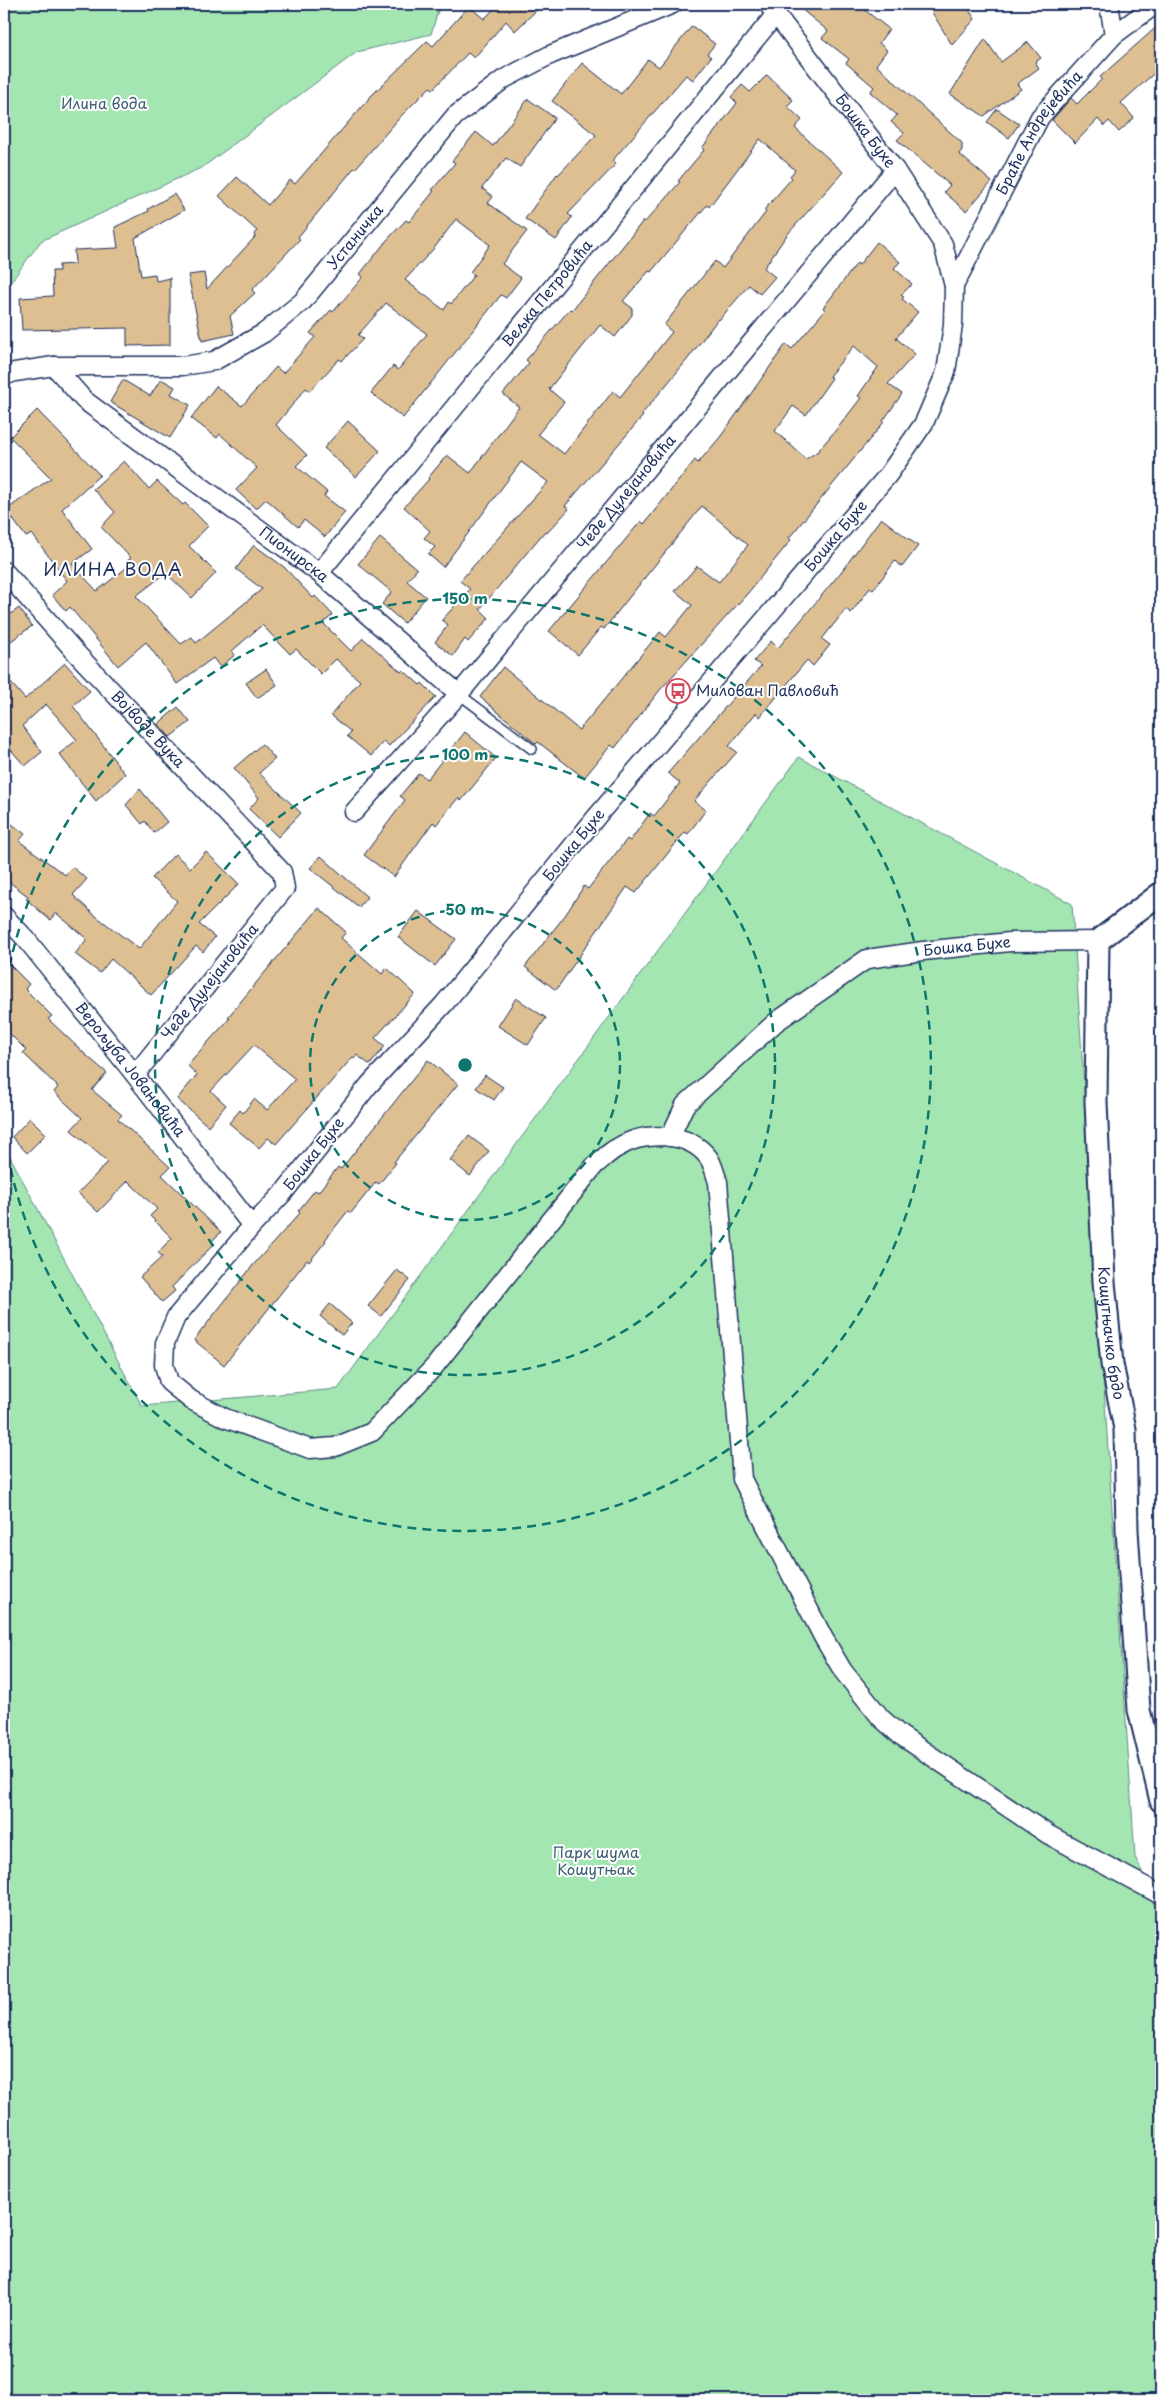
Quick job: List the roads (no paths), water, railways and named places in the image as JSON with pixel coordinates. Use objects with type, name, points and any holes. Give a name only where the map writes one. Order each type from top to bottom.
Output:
[{"type":"street","name":"Устаничка","points":[[4,376],[15,372],[54,366],[183,366],[214,361],[264,334],[303,301],[455,116],[504,79],[550,55],[673,4]]},
{"type":"street","points":[[1109,4],[1114,35]]},
{"type":"street","name":"Браће Андрејевића","points":[[954,286],[1040,117],[1114,35],[1156,4]]},
{"type":"street","name":"Бошка Бухе","points":[[772,9],[895,170],[943,244],[954,286],[953,324],[946,372],[924,423],[888,474],[598,815],[444,1004],[369,1085],[284,1192],[252,1226],[176,1317],[165,1343],[164,1365],[169,1382],[191,1400],[225,1418],[310,1449],[335,1447],[372,1432],[434,1367],[596,1165],[618,1147],[636,1140],[645,1137],[670,1137],[685,1105],[769,1028],[867,959],[1010,942],[1098,941]]},
{"type":"street","name":"Вељка Петровића","points":[[320,573],[772,9]]},
{"type":"street","name":"Чеде Дулејановића","points":[[354,812],[459,694],[895,170]]},
{"type":"street","name":"Пионирска","points":[[54,366],[84,400],[320,573],[459,694]]},
{"type":"street","name":"Војводе Вука","points":[[4,571],[78,655],[282,872],[285,888]]},
{"type":"street","name":"Чеде Дулејановића","points":[[135,1075],[285,888]]},
{"type":"street","points":[[1098,941],[1161,893]]},
{"type":"street","name":"Верољуба Јовановића","points":[[4,916],[26,939],[135,1075],[252,1226]]},
{"type":"street","name":"Кошутњачко брдо","points":[[1098,941],[1096,1102],[1104,1282],[1112,1364],[1125,1430],[1127,1530],[1139,1710],[1161,1801]]},
{"type":"street","points":[[670,1137],[692,1143],[708,1157],[718,1182],[742,1479],[823,1638],[843,1671],[881,1718],[900,1735],[1049,1835],[1161,1895]]},
{"type":"lane","name":"Пионирска","points":[[459,694],[532,749]]},
{"type":"place","name":"Милован Павловић","points":[[678,691]]},
{"type":"district","name":"ИЛИНА ВОДА","points":[[113,570]]},
{"type":"park label","name":"Илина вода","points":[[104,104]]},
{"type":"park label","name":"Парк шума Кошутњак","points":[[596,1862]]}]
